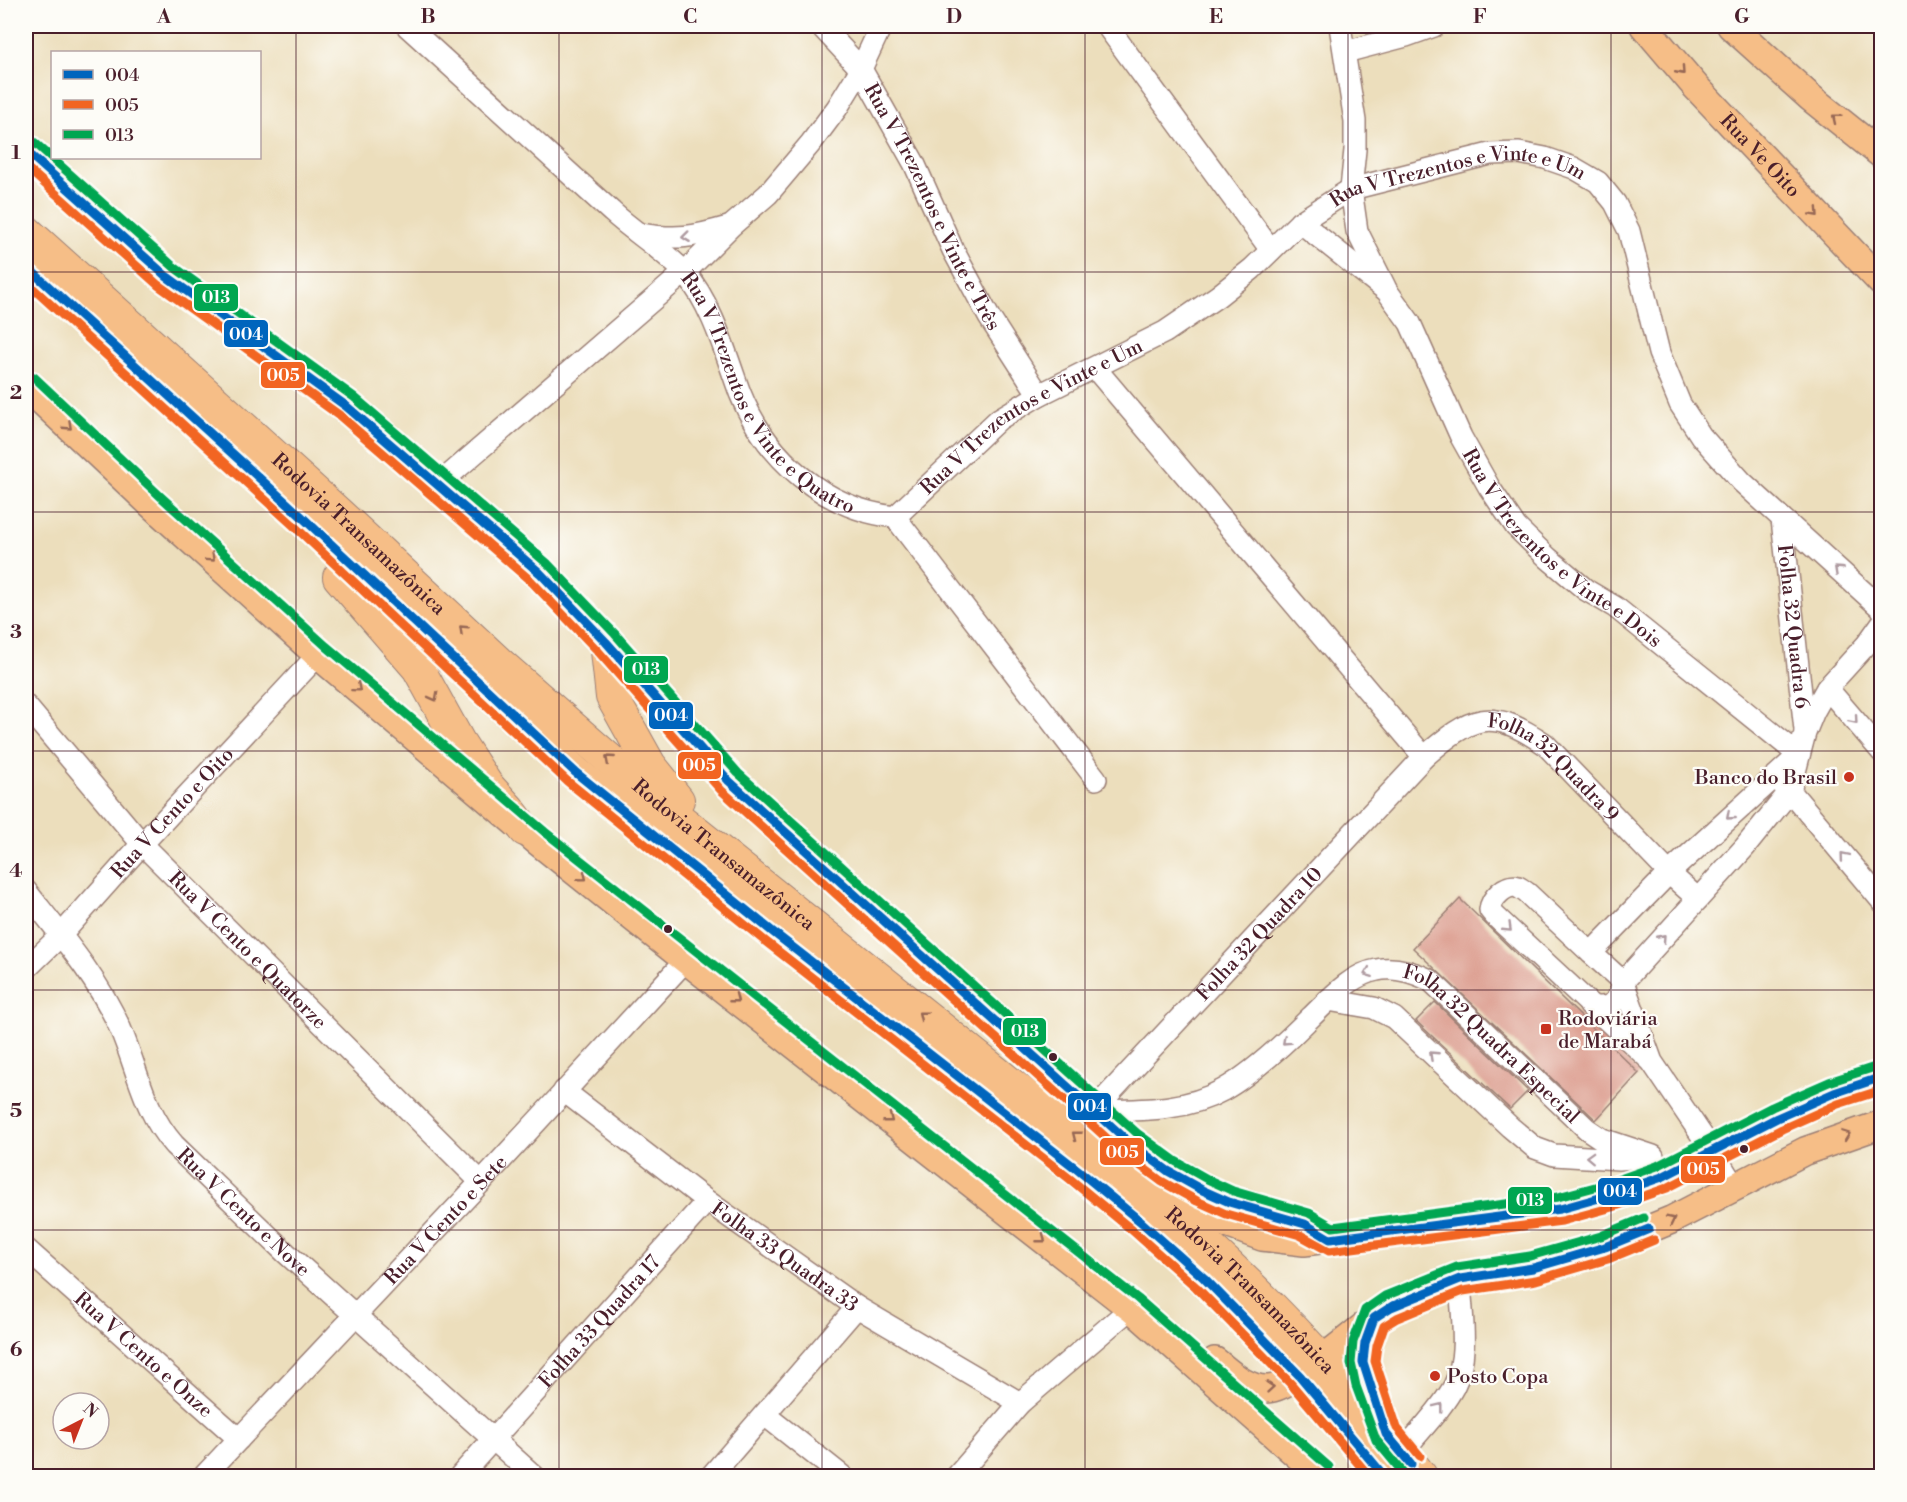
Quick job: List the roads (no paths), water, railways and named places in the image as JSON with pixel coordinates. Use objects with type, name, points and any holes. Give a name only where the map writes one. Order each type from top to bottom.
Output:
[{"type":"highway","name":"Rodovia Transamazônica","points":[[26,231],[337,512],[498,662],[658,802],[1200,1237],[1286,1323],[1310,1368],[1398,1460]]},
{"type":"highway","name":"Rodovia Transamazônica","points":[[26,266],[300,516],[575,772],[772,932],[1078,1170],[1140,1221],[1310,1368],[1398,1460]]},
{"type":"highway","points":[[300,516],[325,561],[418,668],[459,742],[487,785],[525,830]]},
{"type":"highway","points":[[606,642],[612,698],[650,765],[688,813],[743,872]]},
{"type":"main road","name":"Rua Ve Oito","points":[[1644,26],[1696,87],[1881,283]]},
{"type":"main road","points":[[1731,26],[1811,98],[1881,155]]},
{"type":"main road","points":[[26,151],[166,276],[346,406],[540,573],[606,642],[729,782],[1130,1143],[1168,1171],[1202,1190],[1229,1202],[1305,1224],[1330,1239]]},
{"type":"main road","points":[[26,386],[152,505],[318,655],[525,830],[686,960],[1131,1308],[1321,1476]]},
{"type":"main road","points":[[1150,1195],[1262,1237],[1304,1242],[1560,1209],[1662,1177],[1787,1114],[1834,1093],[1881,1077]]},
{"type":"main road","points":[[1131,1308],[1172,1329],[1245,1383],[1267,1389],[1280,1386],[1310,1368],[1391,1307],[1460,1279],[1533,1268],[1605,1247],[1671,1220],[1805,1150],[1881,1124]]},
{"type":"main road","points":[[1374,1318],[1365,1344],[1363,1362],[1398,1460]]},
{"type":"street","name":"Rua V Trezentos e Vinte e Quatro","points":[[407,26],[614,213],[685,272],[693,283],[724,346],[741,394],[760,432],[779,458],[808,483],[837,500],[859,510],[895,517]]},
{"type":"street","name":"Rua V Trezentos e Vinte e Três","points":[[821,26],[861,69],[914,163],[953,250],[989,317],[1039,395]]},
{"type":"street","points":[[439,484],[685,272],[731,226],[768,194],[837,108],[861,69],[881,26]]},
{"type":"street","points":[[1107,26],[1271,250]]},
{"type":"street","name":"Rua V Trezentos e Vinte e Dois","points":[[1341,26],[1355,122],[1351,189],[1357,231],[1387,291],[1410,323],[1461,437],[1489,487],[1516,527],[1548,558],[1586,590],[1615,607],[1799,755]]},
{"type":"street","points":[[1345,52],[1434,26]]},
{"type":"street","name":"Rua V Trezentos e Vinte e Um","points":[[895,517],[999,419],[1039,395],[1174,326],[1252,269],[1300,222],[1351,189],[1490,154],[1519,153],[1545,158],[1574,168],[1598,182],[1615,203],[1629,231],[1659,353],[1680,404],[1701,436],[1729,467],[1782,519],[1881,609]]},
{"type":"street","name":"Rua V Trezentos e Vinte e Dois","points":[[1300,222],[1387,291]]},
{"type":"street","points":[[640,234],[681,238],[731,226]]},
{"type":"street","points":[[1095,368],[1424,757]]},
{"type":"street","points":[[895,517],[1096,778]]},
{"type":"street","name":"Folha 32 Quadra 6","points":[[1782,519],[1805,733]]},
{"type":"street","points":[[1590,1006],[1603,1008],[1612,1005],[1619,997],[1623,982],[1745,846],[1799,755],[1814,711],[1827,688],[1867,644],[1881,623]]},
{"type":"street","name":"Rua V Cento e Oito","points":[[26,969],[61,935],[141,844],[318,655]]},
{"type":"street","points":[[1827,688],[1881,752]]},
{"type":"street","name":"Rua V Cento e Quatorze","points":[[26,706],[141,844],[481,1182]]},
{"type":"street","name":"Folha 32 Quadra 9","points":[[1424,757],[1453,733],[1472,723],[1490,720],[1505,721],[1522,728],[1545,744],[1669,873],[1698,899]]},
{"type":"street","name":"Folha 32 Quadra 10","points":[[1093,1111],[1424,757]]},
{"type":"street","points":[[1592,952],[1669,873],[1782,784]]},
{"type":"street","points":[[1782,784],[1881,901]]},
{"type":"street","points":[[1652,1062],[1490,910],[1494,899],[1510,886],[1518,887],[1623,982],[1652,1062],[1702,1158],[1734,1186]]},
{"type":"street","name":"Rua V Cento e Nove","points":[[26,891],[61,935],[92,980],[119,1027],[148,1104],[160,1129],[278,1245],[534,1476]]},
{"type":"street","name":"Rua V Cento e Sete","points":[[204,1476],[356,1316],[686,960]]},
{"type":"street","name":"Folha 32 Quadra Especial","points":[[1093,1111],[1171,1107],[1222,1091],[1278,1048],[1328,1000],[1362,974],[1379,969],[1415,973],[1430,980],[1587,1128],[1602,1139],[1653,1156]]},
{"type":"street","name":"Folha 32 Quadra Especial","points":[[1328,1000],[1374,1008],[1394,1018],[1535,1148],[1554,1155],[1584,1157],[1702,1158]]},
{"type":"street","name":"Folha 33 Quadra 33","points":[[564,1091],[707,1202],[857,1307],[1020,1403]]},
{"type":"street","name":"Folha 33 Quadra 17","points":[[460,1476],[707,1202]]},
{"type":"street","name":"Rua V Cento e Onze","points":[[26,1249],[239,1439]]},
{"type":"street","points":[[1398,1460],[1443,1402],[1459,1374],[1462,1354],[1460,1279]]},
{"type":"street","points":[[711,1476],[857,1307]]},
{"type":"street","points":[[957,1476],[1020,1403],[1131,1308]]},
{"type":"street","points":[[765,1415],[842,1476]]},
{"type":"place","name":"Banco do Brasil","points":[[1849,777]]},
{"type":"place","name":"Rodoviária de Marabá","points":[[1546,1029]]},
{"type":"place","name":"Posto Copa","points":[[1435,1376]]}]
